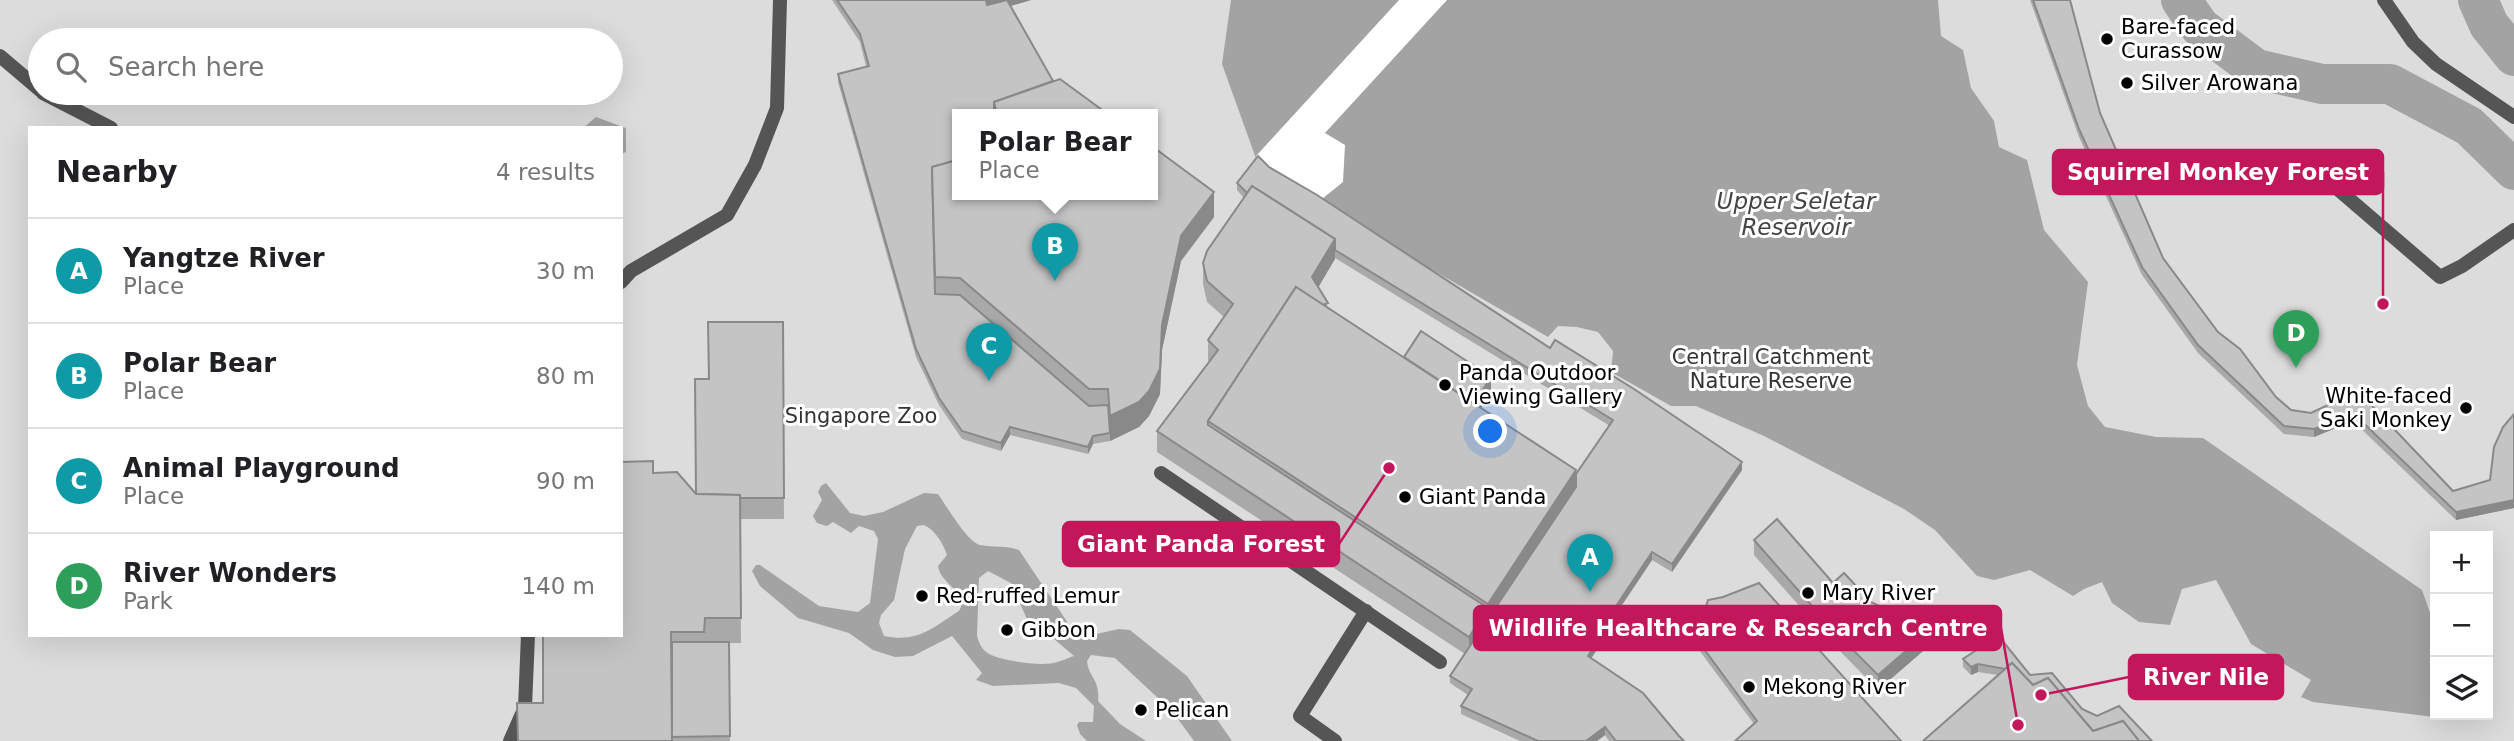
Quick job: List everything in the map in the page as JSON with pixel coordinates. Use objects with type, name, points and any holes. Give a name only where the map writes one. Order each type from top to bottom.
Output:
[{"type":"lane","points":[[623,280],[631,271],[727,215],[755,165],[777,108],[780,0]]},
{"type":"lane","points":[[2384,0],[2413,42],[2436,64],[2514,117]]},
{"type":"lane","points":[[0,56],[28,80]]},
{"type":"lane","points":[[67,105],[107,126]]},
{"type":"lane","points":[[2304,163],[2440,277],[2462,266],[2514,230]]},
{"type":"lane","points":[[1161,473],[1440,662]]},
{"type":"lane","points":[[1335,741],[1300,716],[1366,611]]},
{"type":"lane","points":[[510,741],[525,707],[528,637]]},
{"type":"green space","name":"Central Catchment Nature Reserve","points":[[0,0],[2514,0],[2514,741],[0,741]]},
{"type":"water","name":"Upper Seletar Reservoir","points":[[1231,0],[1938,0],[1941,36],[1963,50],[1971,88],[1994,121],[1999,147],[2027,160],[2044,230],[2088,282],[2077,365],[2088,406],[2105,427],[2156,437],[2203,438],[2422,590],[2430,613],[2430,717],[2313,702],[2301,697],[2311,680],[2251,644],[2216,580],[2182,589],[2170,625],[2139,622],[2112,603],[2102,582],[2073,596],[2030,570],[1994,580],[1977,576],[1935,530],[1904,509],[1764,436],[1696,406],[1671,406],[1611,372],[1613,351],[1598,332],[1558,326],[1548,337],[1269,175],[1258,164],[1222,64]]},
{"type":"water","points":[[596,117],[621,126],[585,126]]},
{"type":"water","points":[[623,127],[626,128],[626,152],[623,153]]},
{"type":"water","points":[[826,483],[850,513],[864,516],[883,512],[924,493],[938,494],[975,543],[1019,550],[1078,638],[1119,629],[1130,630],[1187,676],[1232,741],[1194,741],[1172,711],[1115,658],[1091,655],[1087,661],[1096,683],[1098,701],[1120,724],[1146,741],[1087,741],[1080,734],[1077,725],[1079,722],[1093,722],[1094,706],[1076,688],[1059,683],[993,686],[976,680],[982,673],[952,636],[913,656],[895,657],[873,650],[849,633],[798,618],[760,586],[752,571],[756,565],[760,565],[819,606],[858,612],[870,603],[878,539],[874,531],[859,526],[851,533],[833,522],[827,526],[817,523],[813,516],[822,500],[818,492]],"holes":[[[924,525],[935,534],[947,555],[938,566],[961,599],[959,611],[916,636],[884,636],[879,623],[881,615],[894,600],[905,549],[917,526]],[[988,571],[1011,583],[1031,628],[1054,639],[1074,656],[1047,664],[1030,663],[1003,659],[984,650],[977,636],[979,578]]]},
{"type":"pier","points":[[1399,0],[1447,0],[1325,133],[1345,145],[1343,182],[1317,203],[1258,164],[1256,156]]},
{"type":"building","points":[[837,0],[986,0],[987,5],[1007,0],[1053,81],[994,102],[994,109],[952,109],[952,161],[932,167],[935,294],[960,295],[1089,406],[1108,405],[1110,433],[1093,436],[1088,447],[1010,427],[1001,443],[962,431],[939,398],[916,349],[838,74],[869,66],[860,34]]},
{"type":"building","points":[[2033,0],[2070,0],[2100,113],[2163,258],[2218,332],[2240,349],[2276,397],[2291,410],[2311,413],[2358,391],[2453,491],[2490,480],[2494,447],[2503,427],[2514,414],[2514,500],[2456,512],[2353,413],[2314,429],[2284,426],[2198,345],[2142,267],[2079,129]]},
{"type":"building","points":[[1060,79],[1101,109],[996,109],[994,102]]},
{"type":"building","points":[[1158,151],[1214,192],[1181,236],[1162,325],[1160,369],[1149,391],[1139,402],[1110,416],[1108,389],[1089,389],[960,278],[935,277],[932,167],[952,161],[952,200],[1158,200]]},
{"type":"building","points":[[1258,156],[1269,167],[1317,195],[1550,348],[1555,340],[1634,389],[1742,462],[1672,564],[1652,552],[1606,621],[1609,624],[1588,656],[1643,693],[1684,741],[1616,741],[1605,727],[1586,741],[1538,741],[1461,706],[1472,689],[1450,676],[1576,487],[1576,474],[1613,420],[1335,250],[1335,239],[1252,186],[1247,193],[1237,183]]},
{"type":"building","points":[[1252,186],[1335,239],[1312,277],[1328,303],[1323,305],[1296,287],[1208,421],[1208,425],[1488,608],[1469,637],[1157,431],[1218,350],[1208,340],[1233,304],[1207,281],[1203,263],[1207,251]]},
{"type":"building","points":[[1296,287],[1576,470],[1488,604],[1208,421]]},
{"type":"building","points":[[708,322],[783,322],[784,498],[696,494],[695,379],[709,379]]},
{"type":"building","points":[[1421,331],[1491,377],[1474,403],[1404,357]]},
{"type":"building","points":[[653,461],[653,473],[677,472],[696,494],[740,495],[741,618],[705,618],[704,632],[671,632],[672,741],[518,741],[517,703],[543,703],[543,637],[623,637],[623,462]]},
{"type":"building","points":[[1777,519],[1833,583],[1844,573],[1871,602],[1930,630],[1878,675],[1835,632],[1754,540]]},
{"type":"building","points":[[1759,583],[1901,741],[1735,741],[1757,721],[1696,638],[1708,600]]},
{"type":"building","points":[[2001,639],[2030,675],[2052,673],[2082,709],[2097,716],[2119,706],[2152,741],[2139,741],[2123,721],[2093,731],[2048,678],[2033,685],[2012,663],[2005,669],[1978,664],[1971,667],[1963,659],[1981,647],[1991,649]]},
{"type":"building","points":[[672,642],[729,642],[730,736],[672,737]]},
{"type":"building","points":[[2012,663],[2033,685],[2048,678],[2093,731],[2123,721],[2139,741],[1923,741]]},
{"type":"waterway","points":[[2181,0],[2200,27],[2256,69],[2322,84],[2390,84],[2469,126],[2514,170]]},
{"type":"waterway","points":[[2478,0],[2489,25],[2514,56]]},
{"type":"place","name":"Bare-faced Curassow","points":[[2107,39]]},
{"type":"place","name":"Silver Arowana","points":[[2127,83]]},
{"type":"place","name":"Polar Bear","points":[[1055,281]]},
{"type":"place","name":"Squirrel Monkey Forest","points":[[2383,304]]},
{"type":"place","name":"River Wonders","points":[[2296,368]]},
{"type":"place","name":"Animal Playground","points":[[989,381]]},
{"type":"place","name":"Panda Outdoor Viewing Gallery","points":[[1445,385]]},
{"type":"place","name":"White-faced Saki Monkey","points":[[2466,408]]},
{"type":"place","name":"Giant Panda Forest","points":[[1389,468]]},
{"type":"place","name":"Giant Panda","points":[[1405,497]]},
{"type":"place","name":"Yangtze River","points":[[1590,592]]},
{"type":"place","name":"Mary River","points":[[1808,593]]},
{"type":"place","name":"Red-ruffed Lemur","points":[[922,596]]},
{"type":"place","name":"Gibbon","points":[[1007,630]]},
{"type":"place","name":"Mekong River","points":[[1749,687]]},
{"type":"place","name":"River Nile","points":[[2041,695]]},
{"type":"place","name":"Pelican","points":[[1141,710]]},
{"type":"place","name":"Wildlife Healthcare & Research Centre","points":[[2018,725]]},
{"type":"park label","name":"Singapore Zoo","points":[[861,416]]}]
